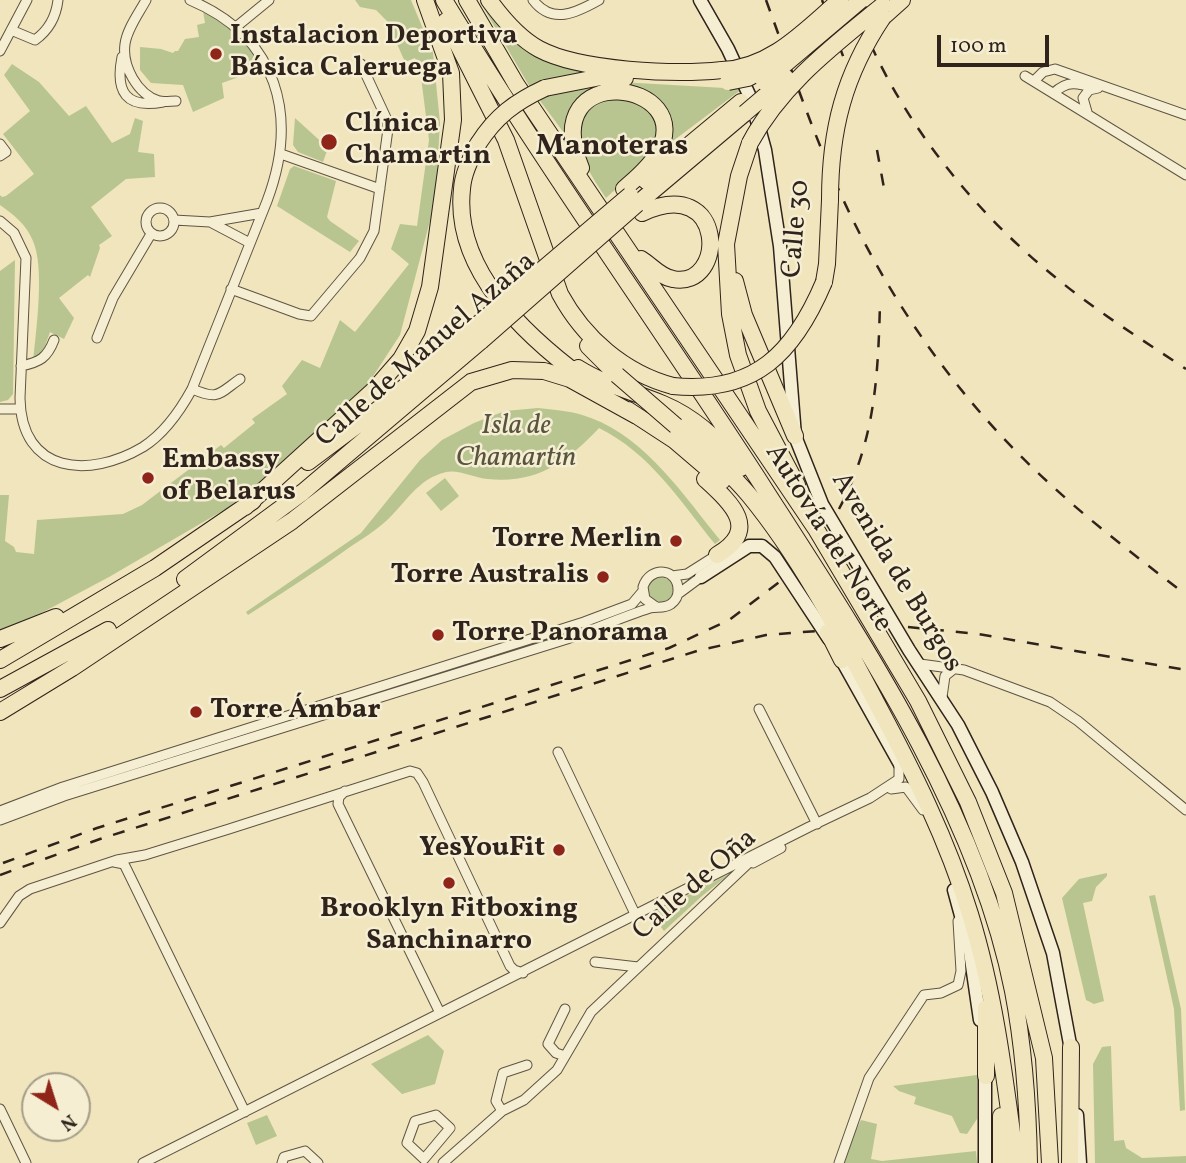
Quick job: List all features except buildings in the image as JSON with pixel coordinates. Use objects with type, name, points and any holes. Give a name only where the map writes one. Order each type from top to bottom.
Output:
[{"type":"highway","points":[[245,507],[374,390],[401,359],[417,331],[430,287],[453,120],[451,73],[425,0]]},
{"type":"highway","points":[[436,0],[520,175],[556,281],[571,314],[572,325],[617,375],[739,484],[778,535],[837,627],[931,808],[953,862],[993,1005],[1016,1163]]},
{"type":"highway","name":"Autovía del Norte","points":[[444,0],[515,117],[792,531],[901,711],[968,847],[997,930],[1012,989],[1022,1053],[1029,1163]]},
{"type":"highway","name":"Autovía del Norte","points":[[467,0],[516,83],[816,529],[918,701],[968,802],[1004,893],[1044,1058],[1050,1163]]},
{"type":"highway","points":[[489,0],[522,38],[552,55],[595,65],[722,78],[742,68],[774,66],[861,0]]},
{"type":"highway","points":[[847,0],[772,66],[748,78],[601,77],[545,88],[519,100],[488,128],[478,144],[462,189],[463,217],[467,242],[480,269],[498,299],[523,327],[559,360],[687,451],[737,497],[778,547],[875,700]]},
{"type":"highway","points":[[743,107],[785,47],[847,0]]},
{"type":"highway","name":"Calle 30","points":[[571,314],[587,335],[627,366],[652,380],[673,386],[694,387],[737,382],[770,362],[799,333],[824,282],[832,140],[842,99],[883,4],[902,0]]},
{"type":"highway","points":[[816,529],[814,516],[758,411],[738,355],[730,314],[726,244],[739,176],[750,143],[763,119],[780,97],[883,4]]},
{"type":"highway","points":[[476,336],[498,331],[607,238],[633,200],[672,157],[883,4]]},
{"type":"highway","points":[[597,202],[575,153],[572,127],[574,119],[585,104],[612,91],[631,92],[643,97],[657,110],[663,124],[664,137],[659,152],[649,166],[633,200]]},
{"type":"highway","points":[[631,252],[672,279],[686,280],[698,273],[706,263],[711,239],[708,226],[698,212],[687,206],[671,203],[657,206],[633,200]]},
{"type":"highway","name":"Calle de Manuel Azaña","points":[[0,689],[93,639],[198,570],[332,469],[476,336],[531,278],[633,200]]},
{"type":"highway","points":[[731,219],[734,276],[744,315],[794,436]]},
{"type":"highway","points":[[523,327],[588,375],[665,405],[701,427],[737,463],[792,531]]},
{"type":"highway","name":"Calle de Manuel Azaña","points":[[0,660],[155,568],[245,507],[335,443],[476,336]]},
{"type":"highway","points":[[0,710],[72,668],[292,521],[471,382],[512,370],[544,371],[570,379],[637,416]]},
{"type":"highway","points":[[544,371],[593,397],[658,441],[693,467],[726,500],[739,516],[740,529],[731,545],[718,555]]},
{"type":"highway","points":[[198,570],[226,558],[316,502]]},
{"type":"highway","points":[[813,601],[842,660]]},
{"type":"highway","points":[[0,639],[92,606]]},
{"type":"highway","points":[[0,710],[83,652],[93,639]]},
{"type":"highway","points":[[967,917],[986,1008],[986,1076]]},
{"type":"highway","points":[[993,1005],[1001,1100],[1001,1163]]},
{"type":"highway","points":[[1070,1163],[1071,1047]]},
{"type":"street","points":[[0,51],[27,0]]},
{"type":"street","points":[[11,30],[35,40],[47,31],[57,11],[58,0]]},
{"type":"street","points":[[146,0],[125,43],[119,73],[120,87],[127,97],[146,105],[165,101]]},
{"type":"street","points":[[0,221],[14,233],[26,258],[20,409],[27,433],[39,450],[52,460],[72,467],[126,456],[145,446],[180,411],[192,390],[277,174],[281,154],[281,111],[277,91],[262,57],[236,27],[190,0]]},
{"type":"street","points":[[236,27],[269,0]]},
{"type":"street","points":[[533,0],[547,12],[567,16],[599,0]]},
{"type":"street","name":"Avenida de Burgos","points":[[700,0],[728,49],[751,99],[765,150],[780,246],[794,436],[822,504],[909,650],[942,699],[992,792],[1022,862],[1052,953],[1071,1047],[1080,1163]]},
{"type":"street","points":[[125,43],[125,61],[138,87],[160,101],[176,101]]},
{"type":"street","points":[[231,289],[311,316],[360,258],[374,232],[387,149],[388,122],[361,64]]},
{"type":"street","points":[[1099,88],[1099,83],[1055,69],[1030,78],[1186,175]]},
{"type":"street","points":[[1054,93],[1071,82],[1186,115]]},
{"type":"street","points":[[1087,112],[1083,98],[1089,90],[1099,88]]},
{"type":"street","points":[[0,144],[6,152],[0,156]]},
{"type":"street","points":[[281,154],[380,189]]},
{"type":"street","points":[[162,207],[170,212],[174,220],[173,229],[167,235],[159,237],[151,234],[145,226],[146,217],[152,209],[162,207]]},
{"type":"street","points":[[174,220],[210,222],[262,213]]},
{"type":"street","points":[[210,222],[250,243]]},
{"type":"street","points":[[97,338],[113,298],[151,234]]},
{"type":"street","points":[[21,366],[47,356],[54,340]]},
{"type":"street","points":[[192,390],[210,397],[216,396],[240,380]]},
{"type":"street","points":[[0,409],[20,409]]},
{"type":"street","points":[[0,811],[63,787],[313,708],[484,665],[568,639],[656,607],[669,605],[678,594],[701,577],[749,546],[755,544],[770,550],[842,660],[899,762],[923,810],[967,917],[958,921],[961,971],[958,985],[941,993],[925,995],[869,1078],[839,1163]]},
{"type":"street","points":[[672,576],[687,574],[718,555]]},
{"type":"street","points":[[0,820],[64,796],[317,718],[480,655],[626,607],[636,600],[652,574],[664,572],[672,576],[678,584],[678,594]]},
{"type":"street","points":[[642,591],[645,599],[656,607]]},
{"type":"street","points":[[564,629],[568,639]]},
{"type":"street","points":[[480,655],[484,665]]},
{"type":"street","points":[[920,664],[955,668],[1050,702],[1186,810]]},
{"type":"street","points":[[942,699],[944,676],[955,668]]},
{"type":"street","points":[[313,708],[317,718]]},
{"type":"street","points":[[759,709],[817,824]]},
{"type":"street","points":[[239,732],[242,742]]},
{"type":"street","points":[[558,752],[636,916]]},
{"type":"street","points":[[886,790],[899,779],[899,762]]},
{"type":"street","points":[[0,923],[19,896],[30,889],[108,863],[229,830],[406,772],[417,773],[510,966],[512,972],[508,981]]},
{"type":"street","points":[[144,1163],[886,790],[898,786],[906,787],[923,810]]},
{"type":"street","points":[[346,790],[339,797],[338,804],[440,1013]]},
{"type":"street","points":[[724,871],[748,865],[817,824]]},
{"type":"street","name":"Calle de Oña","points":[[443,1163],[502,1111],[524,1100],[557,1070],[591,1012],[710,898],[755,858],[784,840]]},
{"type":"street","points":[[108,863],[120,863],[128,870],[245,1112]]},
{"type":"street","name":"Calle de Oña","points":[[595,962],[638,967]]},
{"type":"street","points":[[510,966],[523,973]]},
{"type":"street","points":[[565,1009],[548,1044],[556,1053],[565,1056]]},
{"type":"street","points":[[502,1111],[496,1101],[503,1073],[527,1065]]},
{"type":"street","points":[[985,1163],[986,1076]]},
{"type":"street","points":[[0,1109],[26,1163]]},
{"type":"street","points":[[436,1115],[450,1128],[447,1133],[430,1160],[424,1159],[407,1143],[415,1121],[436,1115]]},
{"type":"street","points":[[447,1133],[462,1145]]},
{"type":"street","points":[[282,1163],[284,1157],[305,1151],[318,1163]]},
{"type":"green space","points":[[355,0],[411,0],[433,53],[440,123],[436,189],[400,335],[368,384],[323,429],[229,507],[109,577],[15,627],[0,631],[0,495],[9,495],[5,541],[14,547],[16,552],[34,554],[37,520],[123,514],[142,505],[221,445],[224,448],[255,423],[252,419],[287,394],[282,386],[302,360],[320,368],[340,320],[355,332],[409,264],[391,249],[400,224],[417,226],[429,140],[421,77],[415,58],[405,62],[387,21],[376,10],[360,7]]},
{"type":"green space","points":[[479,0],[512,35],[604,70],[531,89]]},
{"type":"green space","points":[[202,5],[236,27],[267,67],[222,83],[224,98],[193,112],[183,85],[151,83],[140,70],[140,47],[173,53],[178,51],[185,39],[199,37],[197,25],[205,23]]},
{"type":"green space","points":[[12,64],[39,82],[69,116],[86,106],[112,143],[130,134],[135,118],[143,121],[138,152],[154,154],[155,177],[126,179],[91,207],[112,236],[99,245],[90,277],[88,275],[59,298],[74,318],[64,339],[50,332],[42,354],[33,362],[39,300],[37,253],[23,225],[0,205],[0,195],[6,196],[34,174],[3,134],[30,111],[4,75]]},
{"type":"green space","points":[[595,82],[597,86],[574,106],[564,133],[538,98]]},
{"type":"green space","points":[[620,82],[742,89],[669,144],[669,135],[630,87]]},
{"type":"green space","points":[[623,97],[652,113],[657,124],[657,136],[652,148],[635,171],[606,198],[584,159],[581,124],[591,107],[603,101]]},
{"type":"green space","points":[[295,118],[328,148],[323,162],[298,152],[293,145]]},
{"type":"green space","points":[[294,166],[336,181],[327,217],[359,241],[350,252],[277,206],[290,169]]},
{"type":"green space","points":[[15,260],[13,394],[8,400],[0,402],[0,271]]},
{"type":"green space","name":"Isla de Chamartín","points":[[538,408],[585,416],[611,427],[630,440],[663,470],[720,540],[715,544],[649,464],[617,438],[599,428],[563,460],[536,474],[506,480],[456,472],[436,475],[412,492],[377,529],[248,615],[246,612],[361,533],[420,460],[442,440],[505,411]]},
{"type":"green space","points":[[445,478],[459,496],[441,511],[426,493]]},
{"type":"green space","points":[[660,577],[669,581],[673,590],[669,599],[660,603],[651,599],[647,590],[651,581]]},
{"type":"green space","points":[[731,873],[664,931],[651,914]]},
{"type":"green space","points":[[1107,873],[1096,887],[1092,901],[1083,903],[1104,1001],[1094,1004],[1086,1000],[1062,898],[1079,879]]},
{"type":"green space","points":[[1155,895],[1181,1009],[1185,1110],[1180,1111],[1174,1009],[1149,896]]},
{"type":"green space","points":[[428,1035],[444,1051],[435,1084],[402,1094],[371,1064]]},
{"type":"green space","points":[[1111,1046],[1114,1141],[1124,1140],[1126,1148],[1142,1158],[1186,1156],[1186,1163],[1095,1163],[1093,1064],[1102,1047]]},
{"type":"green space","points":[[977,1075],[977,1119],[967,1134],[960,1133],[952,1116],[914,1104],[916,1097],[893,1086]]},
{"type":"green space","points":[[267,1115],[277,1136],[256,1145],[247,1123]]},
{"type":"green space","points":[[861,1120],[877,1124],[871,1159],[882,1161],[976,1151],[977,1163],[844,1163]]},
{"type":"railway","points":[[766,0],[810,120],[847,208],[880,270],[922,337],[969,399],[1022,457],[1083,513],[1186,595]]},
{"type":"railway","points":[[822,0],[855,88]]},
{"type":"railway","points":[[853,0],[868,39],[910,116],[962,187],[992,219],[1055,277],[1186,369]]},
{"type":"railway","points":[[877,150],[884,188]]},
{"type":"railway","points":[[839,509],[860,459],[872,409],[880,303]]},
{"type":"railway","points":[[3,863],[97,828],[669,648],[729,620],[782,580]]},
{"type":"railway","points":[[908,627],[978,634],[1186,670]]},
{"type":"railway","points":[[0,875],[100,839],[697,651],[766,635],[817,631]]},
{"type":"place","name":"Instalacion Deportiva Básica Caleruega","points":[[216,54]]},
{"type":"place","name":"Clínica Chamartin","points":[[329,142]]},
{"type":"place","name":"Embassy of Belarus","points":[[148,478]]},
{"type":"place","name":"Torre Merlin","points":[[676,541]]},
{"type":"place","name":"Torre Australis","points":[[603,577]]},
{"type":"place","name":"Torre Panorama","points":[[438,635]]},
{"type":"place","name":"Torre Ámbar","points":[[196,712]]},
{"type":"place","name":"YesYouFit","points":[[559,850]]},
{"type":"place","name":"Brooklyn Fitboxing Sanchinarro","points":[[449,883]]},
{"type":"district","name":"Manoteras","points":[[612,148]]}]
